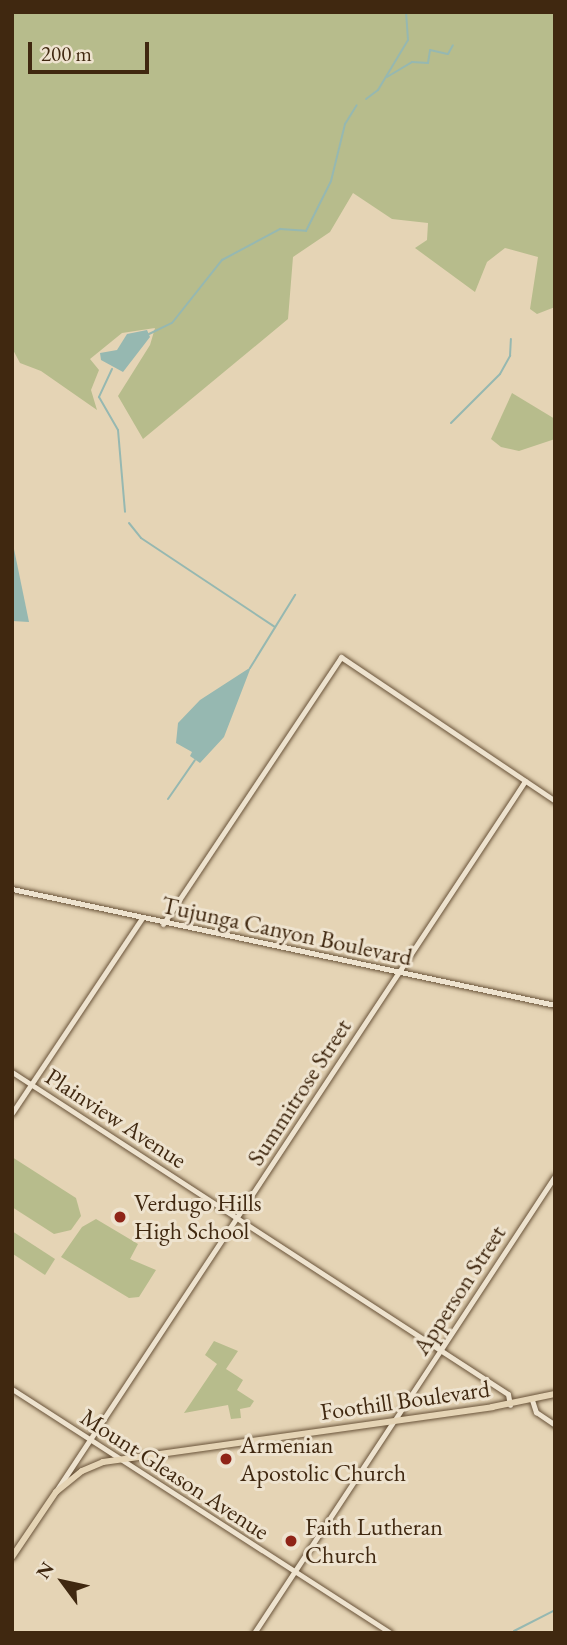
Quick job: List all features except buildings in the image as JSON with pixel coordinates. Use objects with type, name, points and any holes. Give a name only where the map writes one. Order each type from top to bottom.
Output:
[{"type":"main road","name":"Foothill Boulevard","points":[[12,1557],[55,1492],[82,1471],[119,1459],[510,1405],[555,1394]]},
{"type":"street","points":[[163,924],[341,657],[555,801]]},
{"type":"street","name":"Summitrose Street","points":[[55,1492],[525,781]]},
{"type":"street","name":"Tujunga Canyon Boulevard","points":[[12,889],[163,924],[555,1005]]},
{"type":"street","points":[[12,1113],[142,918]]},
{"type":"street","name":"Plainview Avenue","points":[[12,1072],[508,1394],[510,1405]]},
{"type":"street","name":"Apperson Street","points":[[254,1633],[555,1176]]},
{"type":"street","name":"Mount Gleason Avenue","points":[[12,1390],[390,1633]]},
{"type":"street","points":[[532,1400],[536,1412],[555,1424]]},
{"type":"green space","points":[[12,12],[555,12],[555,307],[537,314],[530,309],[538,257],[505,248],[487,262],[475,292],[415,248],[427,240],[428,223],[392,219],[353,193],[330,232],[293,257],[288,319],[143,439],[118,396],[150,345],[155,328],[122,333],[90,359],[99,370],[91,390],[97,410],[41,371],[20,363],[12,348]]},
{"type":"green space","points":[[512,393],[555,419],[555,439],[519,451],[501,447],[491,439]]},
{"type":"green space","points":[[12,1157],[76,1198],[81,1216],[71,1230],[54,1234],[12,1207]]},
{"type":"green space","points":[[96,1219],[138,1244],[130,1259],[156,1270],[139,1297],[129,1298],[61,1257],[82,1227]]},
{"type":"green space","points":[[12,1231],[55,1259],[45,1275],[13,1254]]},
{"type":"green space","points":[[214,1341],[238,1351],[226,1369],[243,1380],[237,1390],[254,1401],[250,1407],[240,1409],[241,1418],[231,1419],[228,1405],[184,1413],[217,1364],[205,1355]]},
{"type":"water","points":[[147,330],[150,337],[123,372],[101,360],[100,353],[117,350],[127,334]]},
{"type":"water","points":[[12,548],[14,549],[29,622],[12,621]]},
{"type":"water","points":[[251,667],[224,737],[200,763],[190,756],[192,752],[176,743],[178,723],[200,700]]},
{"type":"waterway","points":[[366,99],[378,90],[408,40],[406,12]]},
{"type":"waterway","points":[[387,77],[412,62],[428,63],[430,50],[448,54],[453,45]]},
{"type":"waterway","points":[[149,334],[172,323],[222,260],[280,229],[306,231],[331,181],[345,124],[357,105]]},
{"type":"waterway","points":[[451,423],[500,374],[510,356],[511,339]]},
{"type":"waterway","points":[[112,369],[99,397],[118,430],[125,512]]},
{"type":"waterway","points":[[129,523],[141,538],[275,627]]},
{"type":"waterway","points":[[250,668],[295,595]]},
{"type":"waterway","points":[[168,799],[195,760]]},
{"type":"waterway","points":[[514,1631],[555,1610]]},
{"type":"place","name":"Verdugo Hills High School","points":[[120,1217]]},
{"type":"place","name":"Armenian Apostolic Church","points":[[226,1459]]},
{"type":"place","name":"Faith Lutheran Church","points":[[291,1541]]}]
